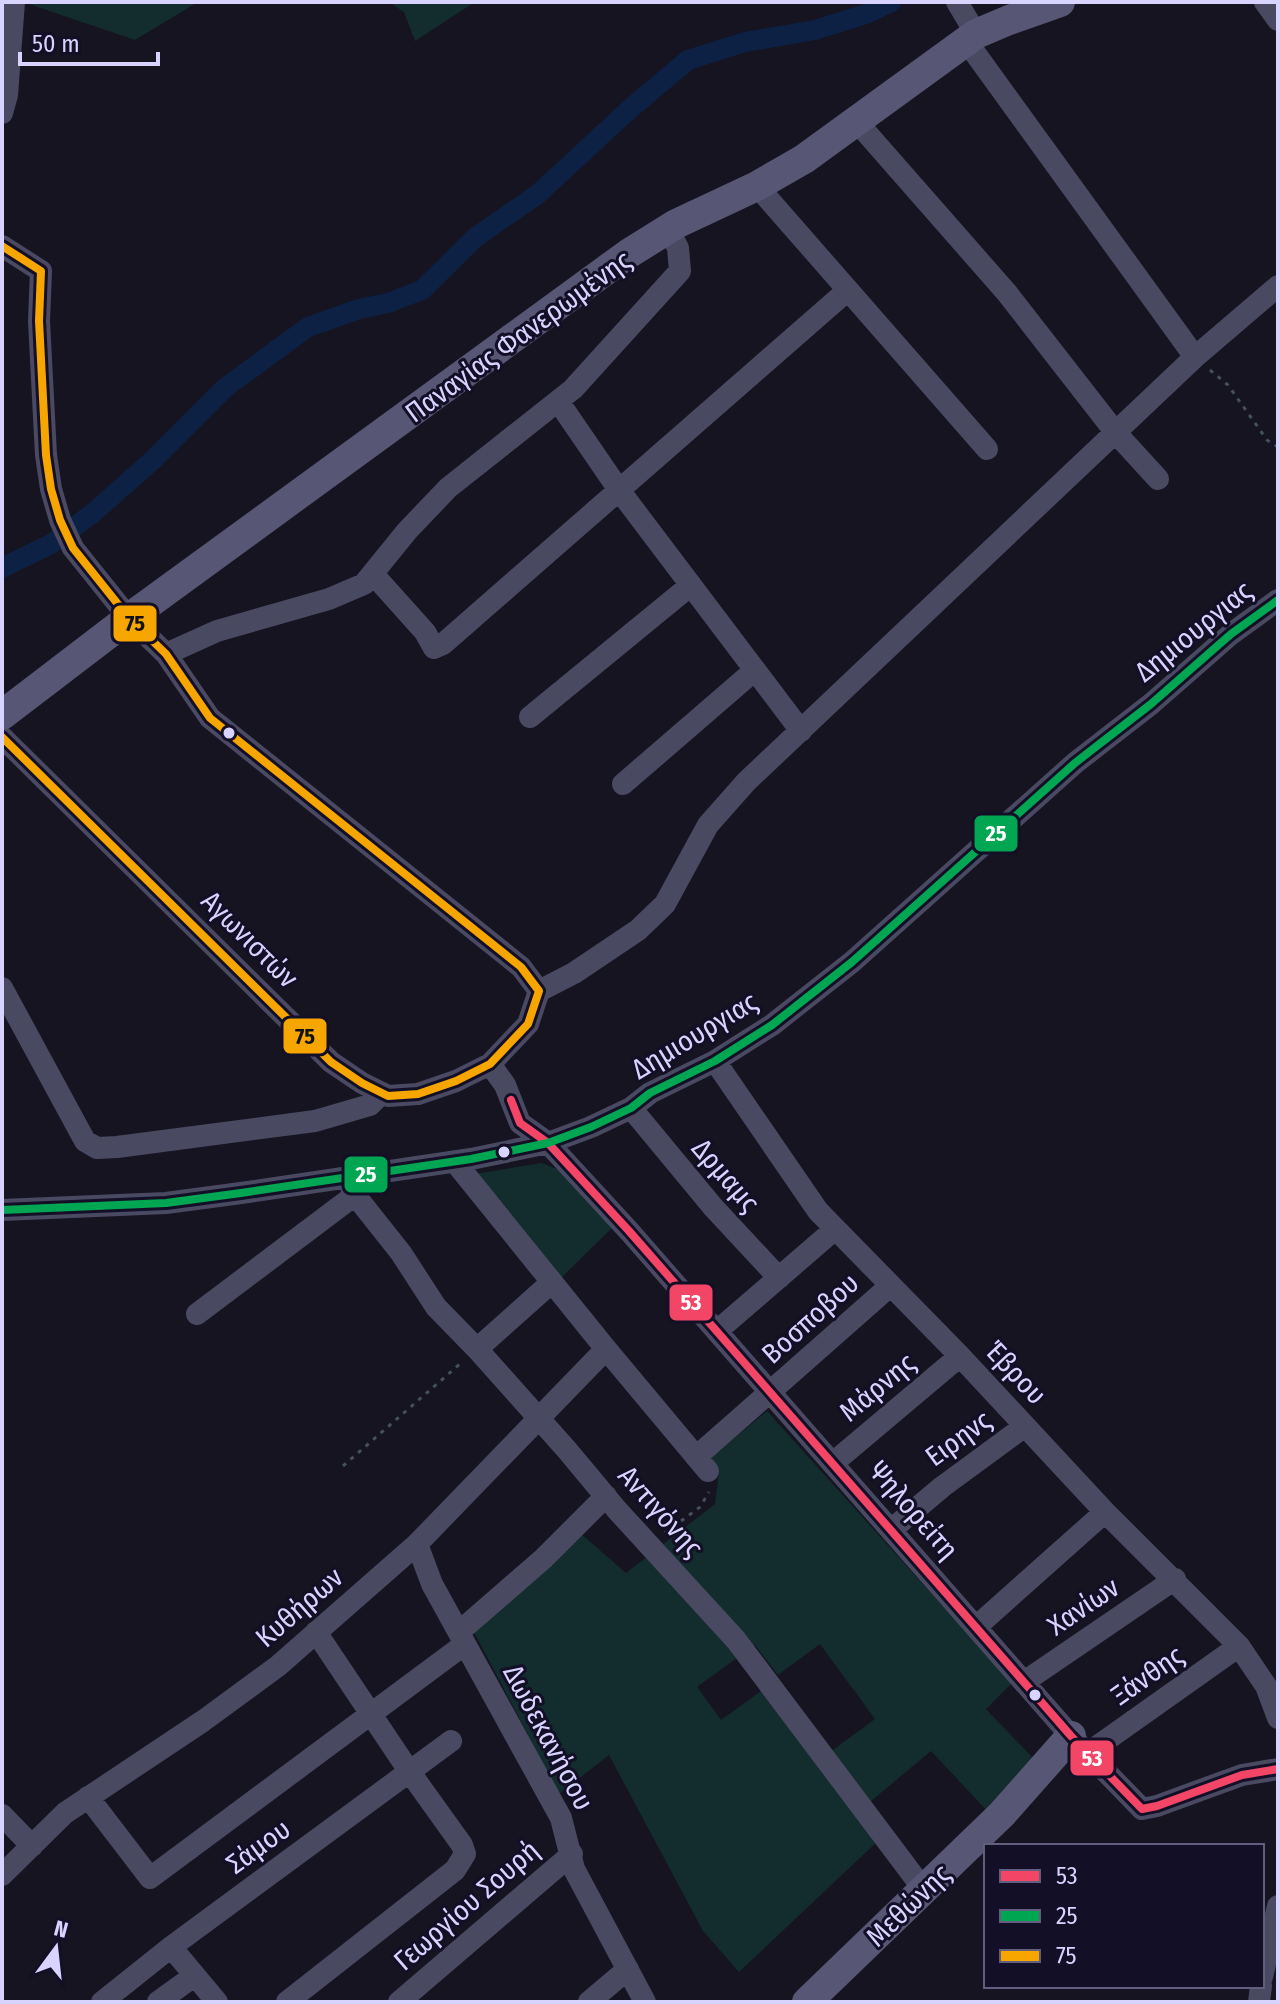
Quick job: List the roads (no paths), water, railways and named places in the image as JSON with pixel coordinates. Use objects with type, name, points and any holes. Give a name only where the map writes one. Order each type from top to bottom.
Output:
[{"type":"main road","name":"Παναγίας Φανερωμένης","points":[[2,715],[129,618],[628,254],[668,229],[757,186],[804,159],[971,38],[1060,2]]},
{"type":"main road","name":"Μεθώνης","points":[[807,2002],[1002,1814],[1080,1744]]},
{"type":"street","points":[[957,2],[971,38],[1195,357]]},
{"type":"street","points":[[1265,2],[1278,20]]},
{"type":"street","points":[[2,113],[7,95],[10,5]]},
{"type":"street","points":[[857,122],[1007,293],[1116,433],[1158,479]]},
{"type":"street","points":[[757,186],[987,449]]},
{"type":"street","points":[[166,654],[217,631],[329,599],[364,584],[407,531],[448,488],[573,389],[680,271],[678,248],[668,229]]},
{"type":"street","points":[[2,246],[41,271],[39,321],[46,455],[51,489],[73,548],[129,618],[166,654],[210,718],[521,967],[539,991]]},
{"type":"street","points":[[490,1064],[528,1024],[539,991],[574,973],[647,921],[665,904],[708,825],[746,782],[1195,357],[1278,286]]},
{"type":"street","points":[[373,574],[425,632],[434,648],[443,644],[848,290]]},
{"type":"street","points":[[558,401],[619,490],[801,731]]},
{"type":"street","points":[[530,717],[691,585]]},
{"type":"street","name":"Δημιουργιας","points":[[2,1210],[166,1203],[351,1186],[548,1143],[631,1108],[650,1093],[715,1061],[772,1025],[852,962],[1075,763],[1151,704],[1231,634],[1278,600]]},
{"type":"street","points":[[623,784],[755,670]]},
{"type":"street","name":"Αγωνιστών","points":[[2,737],[331,1062],[362,1083],[388,1096],[418,1094],[456,1081],[490,1064]]},
{"type":"street","points":[[2,988],[72,1121],[85,1141],[97,1148],[149,1144],[315,1121],[370,1105],[382,1093]]},
{"type":"street","name":"Έβρου","points":[[715,1061],[795,1180],[834,1230],[960,1356],[1105,1512],[1239,1646],[1266,1686],[1278,1717]]},
{"type":"street","name":"Ψηλορείτη","points":[[490,1064],[505,1085],[520,1123],[548,1143],[1024,1682],[1142,1809],[1242,1775],[1278,1769]]},
{"type":"street","name":"Δρμαμς","points":[[631,1108],[713,1207],[779,1278]]},
{"type":"street","points":[[455,1162],[606,1349]]},
{"type":"street","points":[[197,1314],[351,1186]]},
{"type":"street","name":"Αντιγόνης","points":[[351,1186],[401,1253],[436,1307],[736,1640],[924,1890]]},
{"type":"street","points":[[717,1331],[834,1230]]},
{"type":"street","points":[[477,1349],[552,1282]]},
{"type":"street","name":"Βοσποβου","points":[[606,1349],[702,1464],[771,1394],[890,1286]]},
{"type":"street","name":"Κυθήρων","points":[[2,1875],[65,1813],[203,1721],[278,1666],[417,1544],[606,1349]]},
{"type":"street","name":"Μάρνης","points":[[833,1463],[960,1356]]},
{"type":"street","name":"Ειρηνς","points":[[891,1530],[942,1487],[1025,1426]]},
{"type":"street","points":[[88,1797],[150,1878],[371,1716],[462,1638],[606,1496]]},
{"type":"street","points":[[976,1627],[1105,1512]]},
{"type":"street","name":"Δωδεκανήσου","points":[[417,1544],[432,1584],[561,1818],[574,1869],[645,2002]]},
{"type":"street","name":"Χανίων","points":[[1024,1682],[1175,1579]]},
{"type":"street","points":[[287,2002],[460,1864],[465,1854],[462,1845],[316,1632]]},
{"type":"street","name":"Ξάνθης","points":[[1080,1744],[1239,1646]]},
{"type":"street","name":"Σάμου","points":[[102,2002],[171,1947],[451,1741]]},
{"type":"street","points":[[2,1815],[32,1846]]},
{"type":"street","name":"Γεωργίου Σουρή","points":[[399,2002],[572,1854]]},
{"type":"street","points":[[1264,1968],[1278,1906]]},
{"type":"street","points":[[171,1947],[217,2002]]},
{"type":"street","points":[[589,2002],[628,1969]]},
{"type":"street","points":[[158,2002],[194,1976]]},
{"type":"waterway","points":[[2,568],[51,544],[93,513],[154,459],[226,387],[308,327],[422,290],[476,237],[538,194],[688,60],[745,42],[815,30],[866,14],[891,2]]}]
